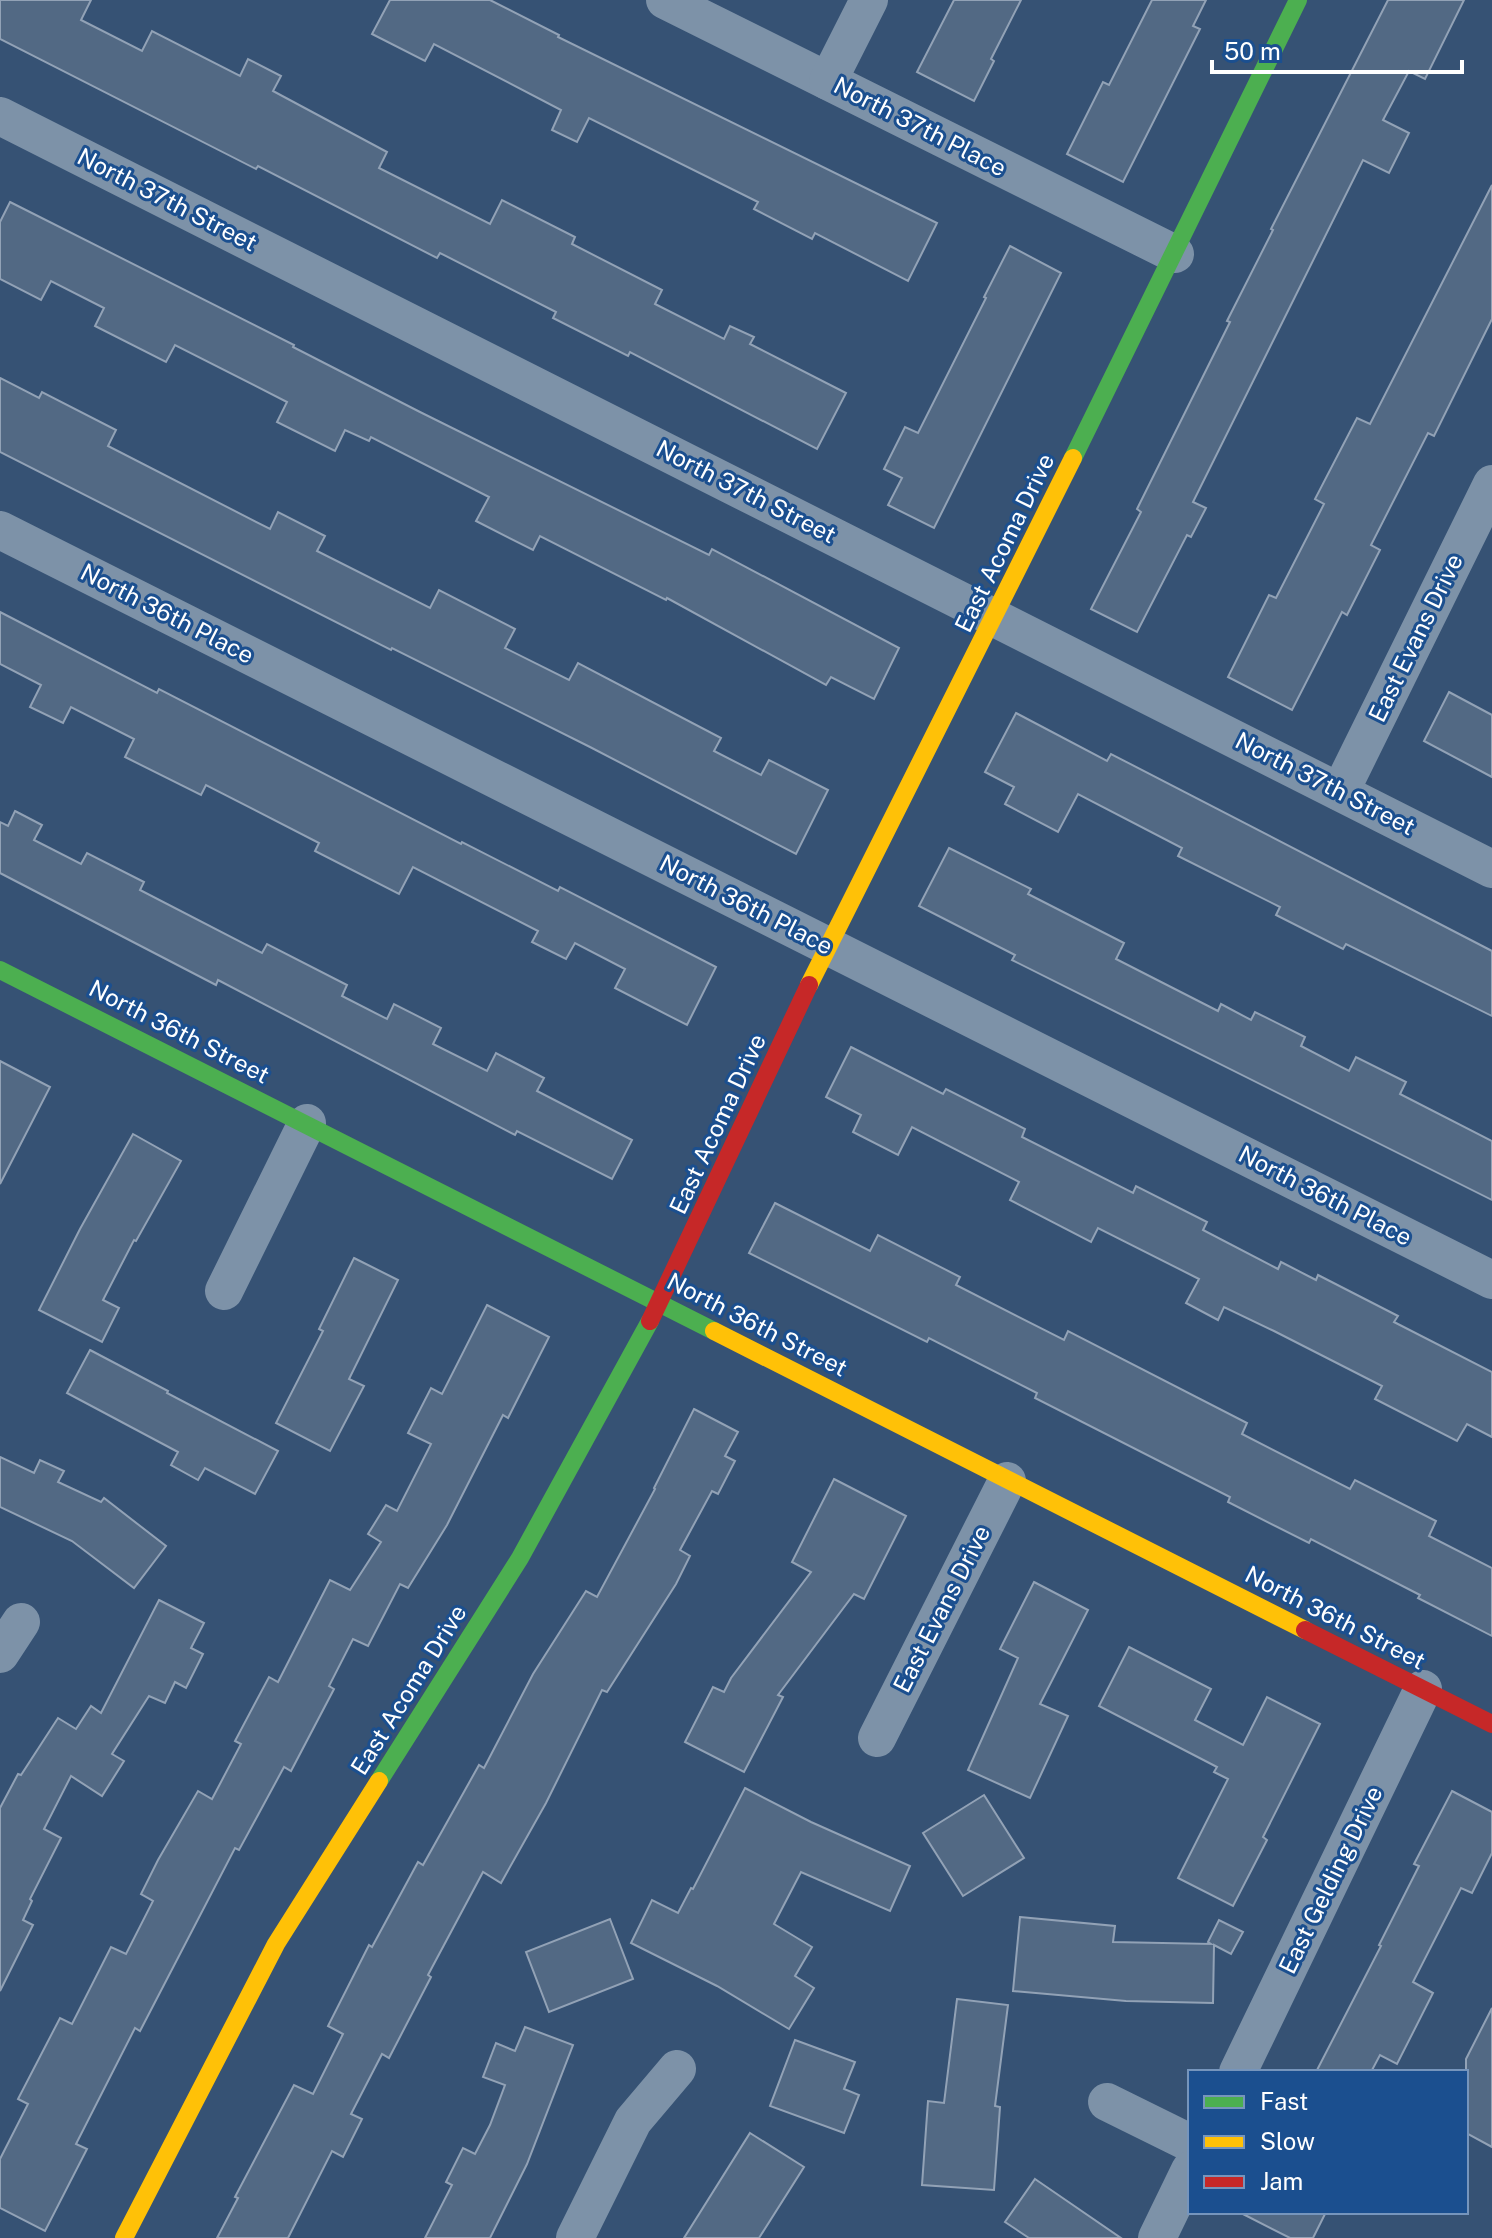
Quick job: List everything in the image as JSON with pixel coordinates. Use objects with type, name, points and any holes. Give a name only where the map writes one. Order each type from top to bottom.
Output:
[{"type":"street","name":"North 37th Place","points":[[665,0],[1175,254]]},
{"type":"street","points":[[828,81],[869,0]]},
{"type":"street","name":"East Acoma Drive","points":[[124,2238],[276,1944],[520,1558],[633,1354],[827,946],[995,617],[1298,0]]},
{"type":"street","name":"North 37th Street","points":[[0,116],[1492,869]]},
{"type":"street","name":"East Evans Drive","points":[[1340,792],[1492,484]]},
{"type":"street","name":"North 36th Place","points":[[0,530],[1492,1280]]},
{"type":"street","name":"North 36th Street","points":[[0,970],[1492,1724]]},
{"type":"street","points":[[224,1291],[307,1123]]},
{"type":"street","name":"East Evans Drive","points":[[877,1738],[1007,1481]]},
{"type":"street","points":[[0,1654],[21,1622]]},
{"type":"street","name":"East Gelding Drive","points":[[1239,2070],[1423,1689]]},
{"type":"street","points":[[575,2238],[633,2121],[677,2069]]},
{"type":"street","points":[[1107,2102],[1188,2142]]},
{"type":"street","points":[[1157,2238],[1188,2174]]},
{"type":"building","points":[[0,0],[91,0],[81,20],[142,51],[152,31],[240,76],[248,59],[281,76],[273,91],[387,152],[379,168],[490,224],[502,200],[575,237],[572,244],[662,290],[655,304],[724,339],[730,326],[754,337],[750,344],[846,393],[817,449],[630,352],[628,356],[553,318],[556,312],[440,253],[437,258],[0,39]]},
{"type":"building","points":[[390,0],[490,0],[558,37],[937,223],[908,281],[815,233],[812,239],[754,209],[758,202],[589,118],[577,142],[552,130],[561,110],[434,44],[425,61],[372,34]]},
{"type":"building","points":[[954,0],[1021,0],[974,101],[917,72]]},
{"type":"building","points":[[1152,0],[1206,0],[1193,26],[1200,29],[1123,182],[1067,154],[1103,82],[1109,85]]},
{"type":"building","points":[[1388,0],[1464,0],[1425,79],[1409,71],[1383,120],[1409,133],[1389,173],[1363,160],[1193,502],[1206,508],[1191,537],[1187,535],[1137,632],[1091,609],[1141,512],[1137,509],[1230,322],[1227,321],[1271,229]]},
{"type":"building","points":[[1492,185],[1492,319],[1434,436],[1428,433],[1371,545],[1380,550],[1347,615],[1342,612],[1292,710],[1228,677],[1269,595],[1276,598],[1324,504],[1315,499],[1357,418],[1370,424]]},
{"type":"building","points":[[10,202],[420,412],[709,555],[712,549],[899,648],[874,699],[831,677],[826,685],[667,598],[540,536],[533,550],[476,521],[489,497],[371,437],[369,441],[345,430],[335,451],[277,422],[287,402],[175,345],[166,362],[95,326],[104,308],[51,281],[41,300],[0,279],[0,222]]},
{"type":"building","points":[[1010,246],[1061,273],[934,528],[888,505],[902,478],[884,469],[905,427],[918,433]]},
{"type":"building","points":[[0,378],[39,398],[42,392],[116,430],[108,446],[270,529],[278,512],[325,536],[317,551],[430,608],[439,590],[515,629],[505,648],[569,680],[578,663],[721,738],[714,751],[761,775],[769,760],[828,790],[796,854],[590,747],[0,452]]},
{"type":"building","points":[[0,612],[157,693],[159,689],[461,844],[558,891],[560,887],[716,967],[687,1025],[615,988],[625,969],[575,943],[566,959],[532,942],[538,931],[413,867],[399,894],[315,851],[319,843],[206,785],[201,795],[125,757],[134,739],[71,707],[63,723],[30,707],[41,685],[0,664]]},
{"type":"building","points":[[1449,692],[1492,715],[1492,777],[1424,741]]},
{"type":"building","points":[[1016,713],[1107,761],[1111,754],[1492,951],[1492,1016],[1346,944],[1343,949],[1276,915],[1280,907],[1178,856],[1182,848],[1078,794],[1058,832],[1005,804],[1014,787],[985,772]]},
{"type":"building","points":[[15,811],[42,825],[34,840],[81,864],[87,853],[144,882],[140,890],[262,953],[267,944],[347,985],[342,996],[387,1019],[394,1004],[441,1028],[433,1044],[487,1071],[496,1053],[544,1078],[537,1091],[632,1140],[612,1179],[517,1131],[515,1135],[218,980],[216,985],[0,873],[0,822],[8,826]]},
{"type":"building","points":[[949,848],[1031,889],[1028,894],[1124,943],[1116,959],[1218,1011],[1221,1004],[1251,1020],[1255,1012],[1305,1037],[1301,1046],[1349,1071],[1356,1057],[1406,1082],[1400,1094],[1492,1141],[1492,1200],[1012,960],[1015,955],[919,906]]},
{"type":"building","points":[[851,1047],[943,1094],[946,1089],[1025,1129],[1022,1137],[1133,1193],[1136,1186],[1207,1222],[1203,1230],[1278,1269],[1281,1262],[1316,1280],[1318,1275],[1398,1316],[1394,1322],[1492,1372],[1492,1437],[1467,1424],[1457,1441],[1375,1399],[1382,1386],[1274,1331],[1224,1307],[1218,1320],[1186,1303],[1199,1279],[1098,1228],[1091,1242],[1010,1200],[1019,1182],[912,1127],[898,1155],[853,1132],[861,1115],[826,1097]]},
{"type":"building","points":[[0,1061],[50,1087],[0,1184]]},
{"type":"building","points":[[133,1134],[181,1161],[103,1300],[119,1308],[102,1342],[39,1310]]},
{"type":"building","points":[[775,1203],[870,1251],[878,1235],[960,1277],[956,1285],[1064,1340],[1068,1331],[1247,1423],[1242,1434],[1350,1489],[1355,1480],[1436,1521],[1429,1536],[1492,1568],[1492,1636],[1311,1539],[1309,1543],[1228,1502],[1230,1497],[1035,1398],[1037,1393],[749,1253]]},
{"type":"building","points":[[354,1258],[398,1280],[349,1379],[364,1386],[330,1451],[276,1423],[323,1331],[319,1329]]},
{"type":"building","points":[[487,1305],[549,1337],[508,1418],[503,1415],[447,1525],[408,1588],[400,1584],[368,1646],[353,1639],[329,1686],[334,1689],[291,1771],[284,1767],[239,1850],[235,1848],[140,2031],[135,2028],[76,2144],[87,2149],[45,2231],[0,2208],[0,2159],[28,2104],[18,2099],[60,2018],[72,2024],[111,1947],[126,1954],[153,1901],[141,1894],[158,1860],[198,1791],[212,1799],[241,1744],[235,1741],[269,1677],[278,1682],[330,1580],[350,1590],[381,1542],[368,1534],[386,1505],[397,1511],[431,1444],[408,1433],[431,1388],[442,1394]]},
{"type":"building","points":[[90,1350],[278,1451],[255,1494],[205,1468],[198,1480],[171,1465],[178,1452],[67,1393]]},
{"type":"building","points":[[694,1409],[738,1432],[725,1456],[735,1461],[718,1494],[712,1491],[680,1550],[690,1556],[676,1584],[607,1692],[602,1690],[546,1803],[501,1883],[483,1872],[428,1975],[431,1977],[389,2058],[382,2054],[351,2114],[362,2119],[343,2157],[332,2151],[288,2238],[217,2238],[294,2085],[313,2094],[343,2034],[328,2026],[369,1945],[372,1947],[418,1862],[423,1865],[479,1765],[484,1768],[533,1674],[586,1591],[597,1597]]},
{"type":"building","points":[[0,1457],[34,1473],[40,1460],[64,1471],[58,1482],[101,1502],[104,1498],[166,1546],[134,1588],[72,1541],[0,1507]]},
{"type":"building","points":[[834,1479],[906,1516],[864,1599],[854,1594],[778,1695],[783,1697],[744,1772],[685,1742],[713,1687],[724,1692],[731,1678],[811,1572],[792,1562]]},
{"type":"building","points":[[1034,1582],[1088,1610],[1040,1704],[1068,1716],[1030,1798],[968,1770],[1018,1658],[1000,1649]]},
{"type":"building","points":[[159,1600],[204,1623],[191,1648],[203,1654],[186,1688],[175,1682],[165,1703],[149,1696],[112,1754],[124,1761],[102,1796],[71,1776],[44,1829],[61,1838],[30,1899],[32,1901],[23,1920],[33,1925],[0,1991],[0,1808],[18,1774],[21,1775],[58,1718],[76,1729],[91,1706],[101,1713]]},
{"type":"building","points":[[1129,1647],[1211,1689],[1195,1720],[1243,1745],[1267,1697],[1320,1724],[1263,1837],[1267,1840],[1233,1906],[1178,1878],[1228,1779],[1214,1772],[1217,1767],[1099,1706]]},
{"type":"building","points":[[745,1788],[811,1822],[910,1866],[890,1911],[801,1872],[774,1924],[812,1947],[795,1976],[814,1988],[789,2029],[717,1986],[631,1943],[652,1900],[678,1913]]},
{"type":"building","points":[[1452,1791],[1492,1812],[1492,1853],[1472,1893],[1461,1888],[1413,1982],[1433,1993],[1397,2064],[1380,2055],[1372,2070],[1317,2070],[1419,1866],[1414,1864]]},
{"type":"building","points":[[984,1795],[1024,1858],[963,1896],[923,1833]]},
{"type":"building","points":[[1020,1917],[1115,1926],[1113,1942],[1211,1944],[1208,1942],[1219,1920],[1243,1932],[1231,1954],[1214,1945],[1213,2003],[1126,2001],[1013,1991]]},
{"type":"building","points":[[610,1919],[633,1979],[549,2012],[526,1952]]},
{"type":"building","points":[[957,1999],[1008,2005],[995,2106],[1000,2107],[994,2190],[922,2185],[928,2101],[944,2103]]},
{"type":"building","points":[[1492,2008],[1492,2147],[1468,2134],[1466,2059]]},
{"type":"building","points":[[525,2027],[573,2045],[527,2164],[490,2238],[425,2238],[452,2185],[446,2182],[463,2148],[475,2154],[505,2085],[483,2077],[496,2043],[515,2051]]},
{"type":"building","points":[[795,2040],[855,2062],[844,2089],[859,2095],[844,2133],[770,2106]]},
{"type":"building","points":[[750,2133],[804,2167],[759,2238],[684,2238]]},
{"type":"building","points":[[1035,2179],[1121,2238],[1029,2238],[1005,2222]]},
{"type":"building","points":[[1243,2214],[1325,2214],[1313,2238],[1290,2238]]},
{"type":"traffic: fast","points":[[1073,458],[1298,0]]},
{"type":"traffic: fast","points":[[0,970],[714,1331]]},
{"type":"traffic: fast","points":[[379,1781],[520,1558],[650,1321]]},
{"type":"traffic: slow","points":[[809,985],[1073,458]]},
{"type":"traffic: slow","points":[[714,1331],[1305,1630]]},
{"type":"traffic: slow","points":[[124,2238],[276,1944],[379,1781]]},
{"type":"traffic: jam","points":[[650,1321],[809,985]]},
{"type":"traffic: jam","points":[[1305,1630],[1492,1724]]}]
